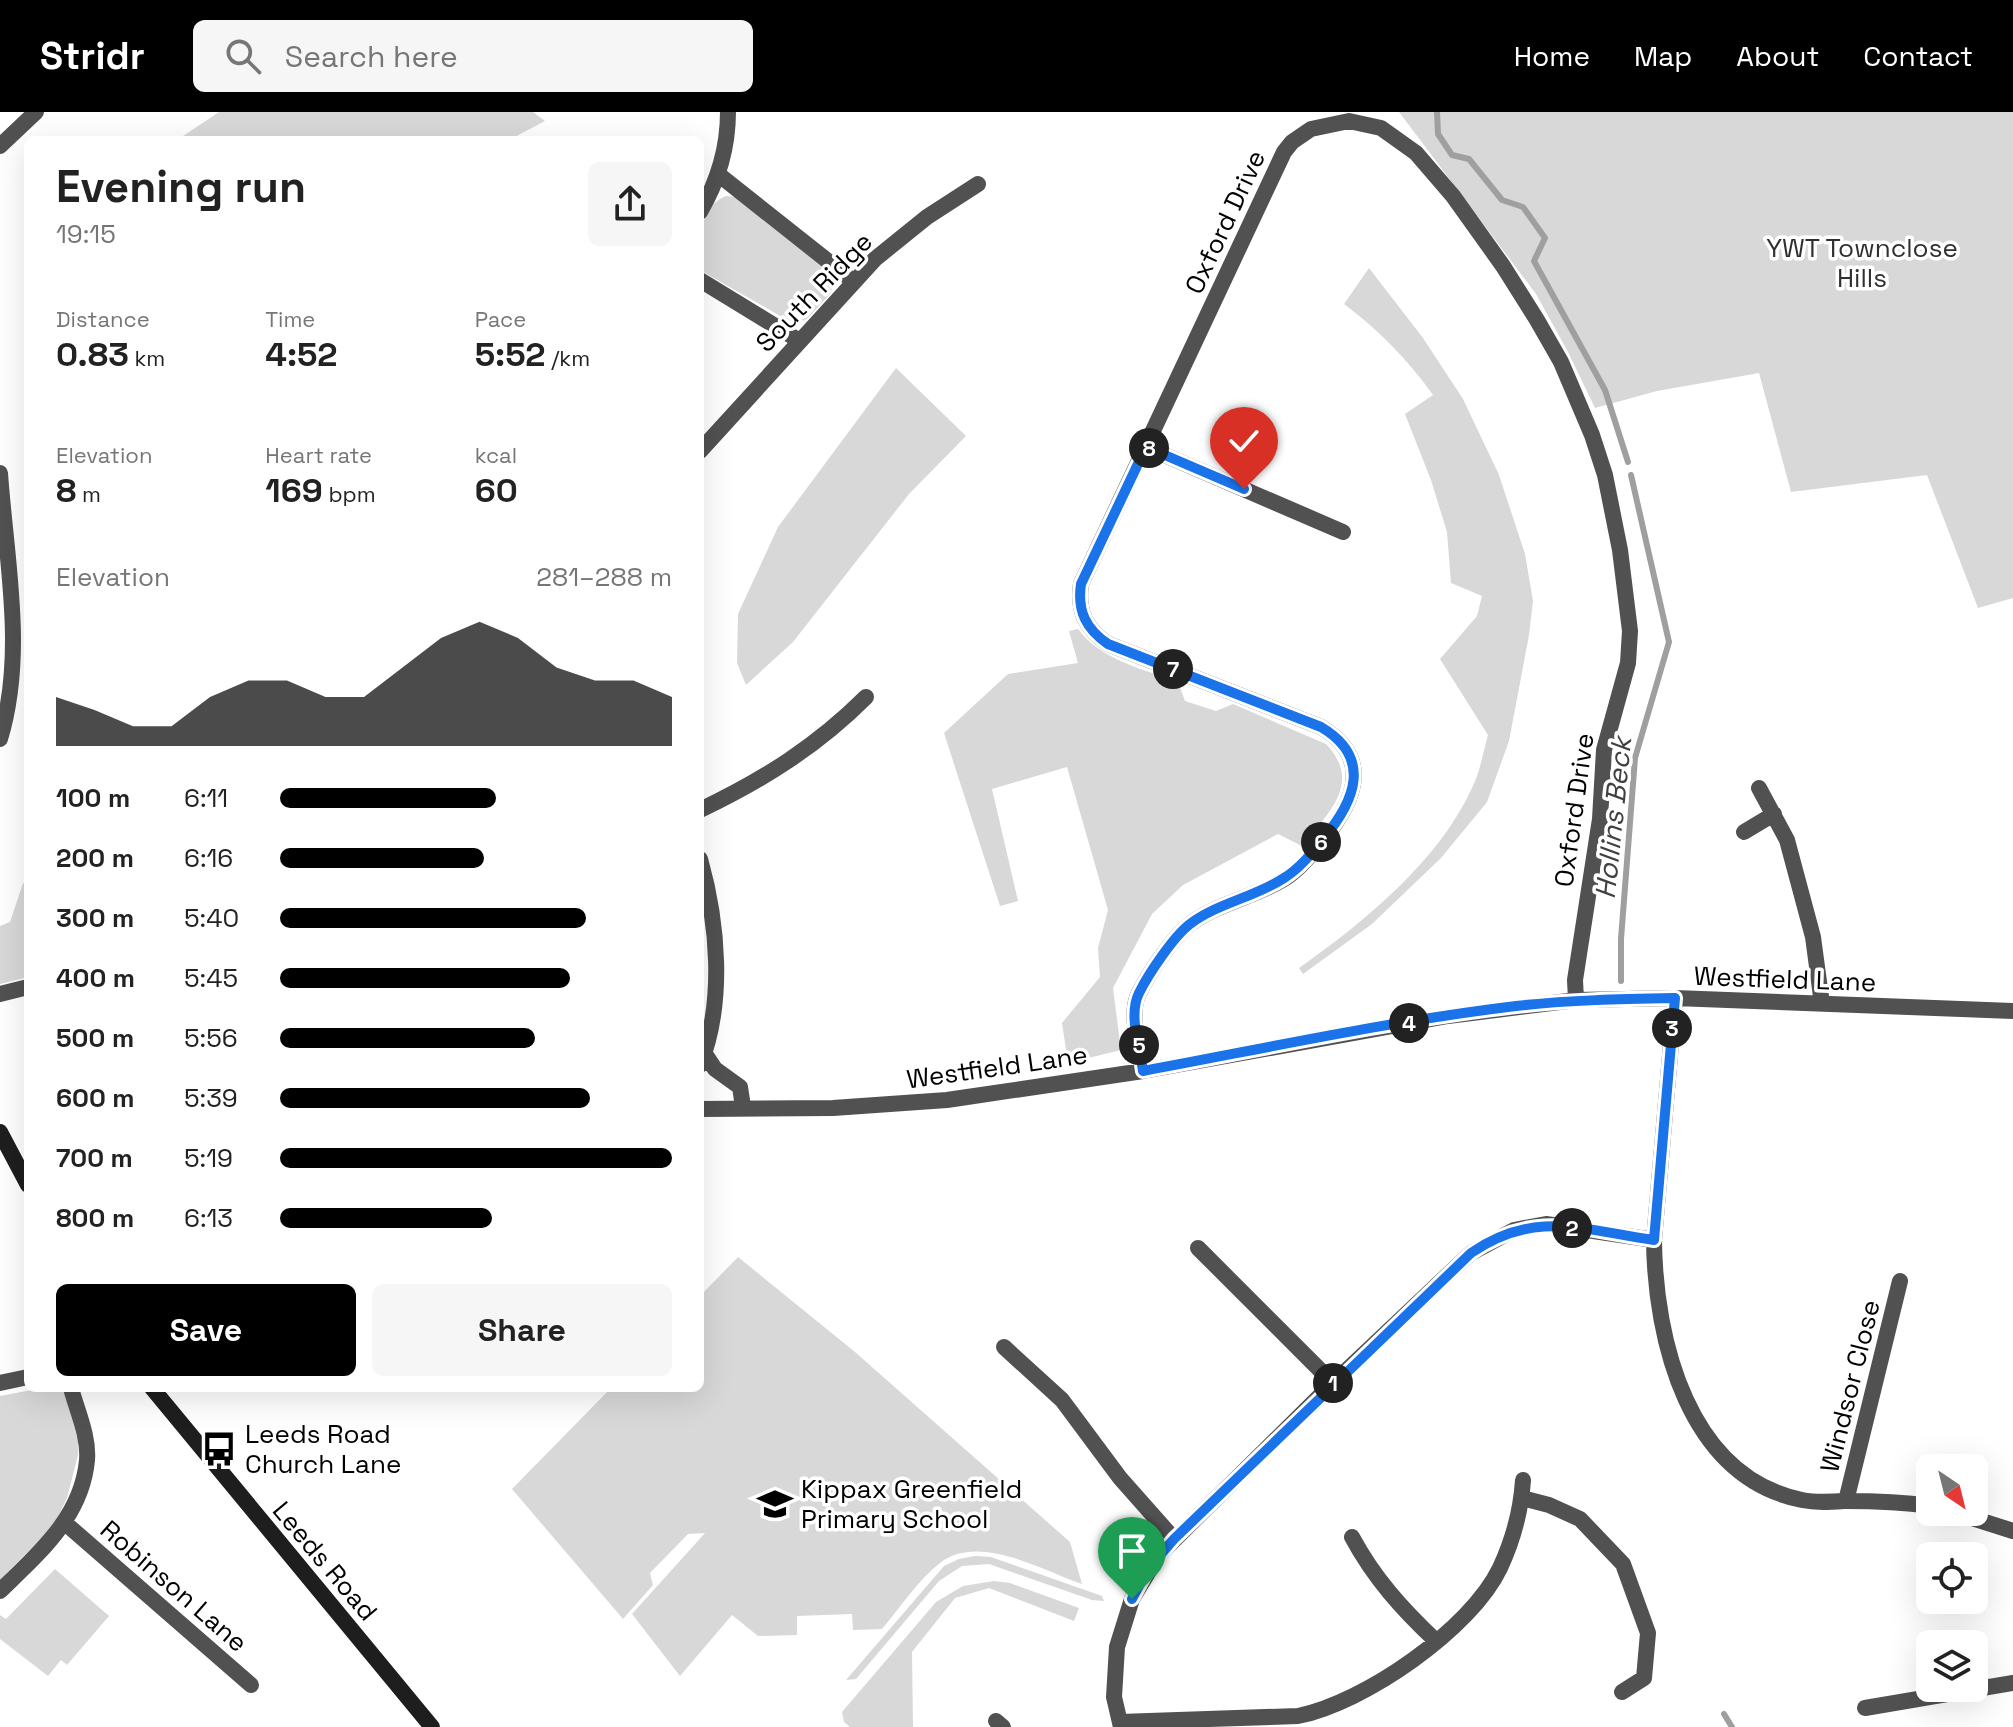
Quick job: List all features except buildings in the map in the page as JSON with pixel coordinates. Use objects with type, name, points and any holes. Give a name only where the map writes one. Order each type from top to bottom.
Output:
[{"type":"main road","points":[[0,1132],[24,1176]]},
{"type":"main road","name":"Leeds Road","points":[[155,1392],[432,1727]]},
{"type":"street","points":[[0,146],[36,112]]},
{"type":"street","points":[[704,204],[718,174],[726,141],[728,112]]},
{"type":"street","name":"Oxford Drive","points":[[1143,1071],[1135,1015],[1137,996],[1180,934],[1199,918],[1274,884],[1296,870],[1332,828],[1349,801],[1355,772],[1344,745],[1321,727],[1108,644],[1087,626],[1079,598],[1081,584],[1284,152],[1292,142],[1311,129],[1349,121],[1381,128],[1406,145],[1453,196],[1503,266],[1561,362],[1605,475],[1628,603],[1628,663],[1604,750],[1600,819],[1575,980],[1576,1000]]},
{"type":"street","points":[[718,174],[853,281]]},
{"type":"street","name":"South Ridge","points":[[704,446],[853,281],[901,237],[978,184]]},
{"type":"street","points":[[704,282],[798,340]]},
{"type":"street","points":[[1146,447],[1343,532]]},
{"type":"street","points":[[0,473],[13,658],[0,739]]},
{"type":"street","points":[[704,808],[789,762],[842,721],[866,697]]},
{"type":"street","points":[[1759,788],[1787,840],[1813,937],[1822,1004]]},
{"type":"street","points":[[1744,832],[1774,814]]},
{"type":"street","points":[[704,1053],[711,1028],[715,973],[705,910]]},
{"type":"street","points":[[0,994],[24,988]]},
{"type":"street","points":[[1675,998],[1654,1240],[1654,1277],[1668,1351],[1686,1400],[1708,1438],[1727,1460],[1762,1486],[1803,1500],[1916,1504]]},
{"type":"street","name":"Westfield Lane","points":[[704,1109],[889,1105],[947,1100],[1143,1071],[1433,1019],[1576,1000],[1675,998],[2013,1011]]},
{"type":"street","points":[[704,1061],[740,1087],[743,1107]]},
{"type":"street","points":[[1523,1480],[1518,1522],[1500,1569],[1479,1598],[1436,1641],[1377,1685],[1299,1722],[1120,1724],[1114,1680],[1120,1630],[1139,1584],[1158,1556],[1333,1383],[1471,1253],[1514,1230],[1546,1224],[1654,1240]]},
{"type":"street","points":[[1198,1248],[1333,1383]]},
{"type":"street","name":"Windsor Close","points":[[1846,1501],[1900,1281]]},
{"type":"street","points":[[1004,1347],[1062,1400],[1144,1508],[1174,1539]]},
{"type":"street","points":[[0,1383],[24,1378]]},
{"type":"street","name":"Robinson Lane","points":[[0,1591],[50,1543],[65,1523],[81,1483],[87,1460],[85,1439],[72,1392]]},
{"type":"street","points":[[1522,1498],[1549,1505],[1580,1519],[1623,1564],[1648,1633],[1644,1678],[1622,1692]]},
{"type":"street","name":"Robinson Lane","points":[[65,1523],[251,1685]]},
{"type":"street","points":[[1988,1523],[2013,1531]]},
{"type":"street","points":[[1352,1537],[1390,1595],[1436,1641]]},
{"type":"street","points":[[1865,1708],[2013,1683]]},
{"type":"green space","points":[[219,112],[533,112],[545,121],[517,136],[183,136]]},
{"type":"green space","name":"YWT Townclose Hills","points":[[1399,112],[2013,112],[2013,598],[1978,608],[1927,475],[1791,492],[1759,373],[1657,391],[1595,408],[1536,294]]},
{"type":"green space","points":[[726,196],[736,197],[829,272],[833,282],[831,293],[807,319],[798,323],[789,321],[704,272],[704,221],[717,202]]},
{"type":"green space","points":[[1369,268],[1423,338],[1463,399],[1499,475],[1525,554],[1533,601],[1509,741],[1487,802],[1441,858],[1372,924],[1303,974],[1299,968],[1373,910],[1440,841],[1472,788],[1488,735],[1440,659],[1477,616],[1482,596],[1451,583],[1447,532],[1405,414],[1433,395],[1392,346],[1344,304]]},
{"type":"green space","points":[[896,368],[966,436],[909,494],[793,642],[746,685],[737,663],[738,614],[778,527]]},
{"type":"green space","points":[[1078,629],[1098,649],[1111,656],[1178,682],[1185,701],[1216,711],[1233,704],[1326,744],[1337,758],[1342,785],[1331,810],[1302,846],[1278,834],[1183,885],[1152,914],[1113,988],[1121,1050],[1068,1063],[1062,1023],[1100,977],[1098,948],[1108,910],[1067,767],[992,789],[1018,901],[1000,906],[944,733],[1008,674],[1078,663],[1069,631]]},
{"type":"green space","points":[[23,883],[24,978],[0,984],[0,926],[10,922]]},
{"type":"green space","name":"Kippax Greenfield Primary School","points":[[738,1257],[855,1352],[1070,1542],[1082,1584],[1010,1557],[973,1552],[955,1555],[940,1563],[924,1578],[882,1629],[853,1630],[852,1614],[797,1616],[797,1635],[758,1636],[732,1615],[680,1676],[632,1614],[705,1533],[688,1534],[650,1573],[653,1585],[623,1619],[512,1489],[607,1392],[704,1392],[704,1292]]},
{"type":"green space","points":[[24,1392],[67,1392],[78,1455],[67,1498],[54,1525],[0,1580],[0,1396]]},
{"type":"green space","points":[[975,1556],[991,1557],[1102,1596],[1104,1601],[1092,1600],[989,1564],[962,1566],[939,1581],[856,1679],[846,1680],[944,1566]]},
{"type":"green space","points":[[55,1569],[109,1616],[67,1665],[61,1660],[48,1676],[0,1639],[0,1615],[6,1619]]},
{"type":"green space","points":[[994,1581],[1010,1583],[1079,1608],[1074,1621],[989,1588],[955,1598],[912,1652],[913,1727],[850,1727],[844,1722],[842,1712],[936,1602],[963,1586]]},
{"type":"waterway","name":"Hollins Beck","points":[[1437,112],[1438,134],[1452,155],[1469,159],[1502,200],[1523,207],[1545,238],[1534,261],[1605,390],[1628,462]]},
{"type":"waterway","name":"Hollins Beck","points":[[1621,981],[1621,939],[1635,758],[1669,642],[1631,475]]},
{"type":"waterway","name":"Hollins Beck","points":[[1724,1714],[1732,1727]]},
{"type":"place","name":"Leeds Road Church Lane","points":[[219,1449]]},
{"type":"place","name":"Kippax Greenfield Primary School","points":[[775,1504]]},
{"type":"route","points":[[1132,1599],[1148,1569],[1174,1539],[1333,1383],[1484,1244],[1514,1230],[1546,1224],[1654,1240],[1675,998],[1576,1000],[1515,1006],[1143,1071],[1135,1015],[1137,996],[1180,934],[1199,918],[1274,884],[1296,870],[1332,828],[1354,787],[1355,772],[1351,758],[1334,734],[1108,644],[1087,626],[1081,613],[1081,584],[1146,447],[1244,489]]}]
